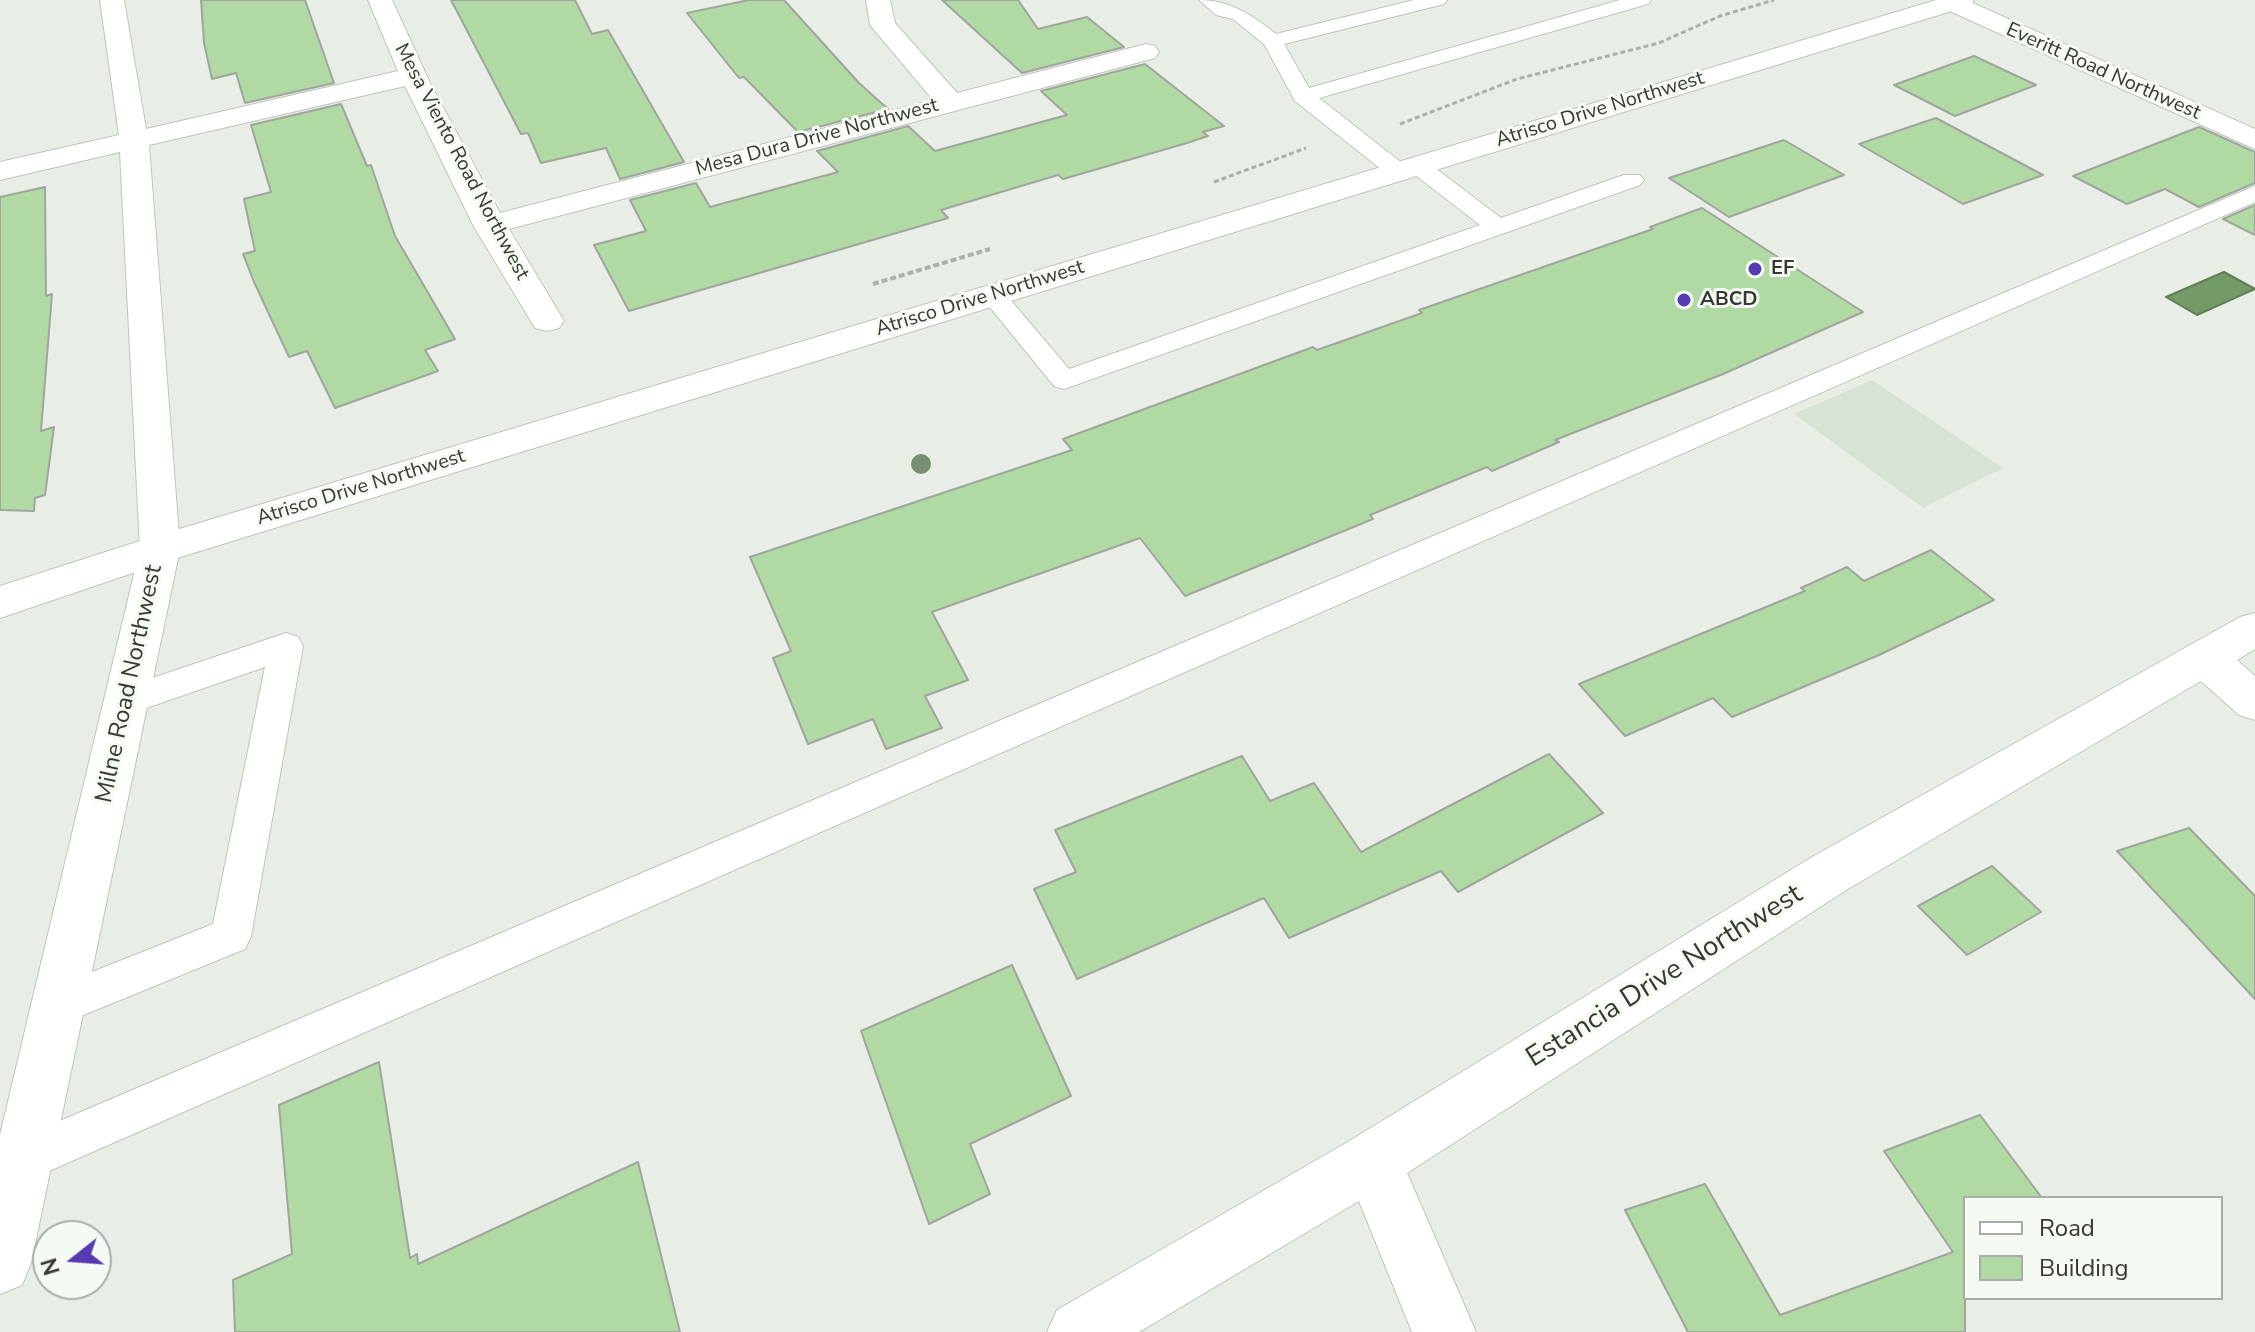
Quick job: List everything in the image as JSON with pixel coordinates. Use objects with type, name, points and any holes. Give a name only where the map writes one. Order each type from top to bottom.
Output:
[{"type":"street","name":"Milne Road Northwest","points":[[0,1263],[160,549],[133,129],[112,0]]},
{"type":"street","name":"Mesa Viento Road Northwest","points":[[380,0],[407,64],[489,225],[547,321]]},
{"type":"street","points":[[878,0],[883,25],[951,103]]},
{"type":"street","name":"Everitt Road Northwest","points":[[1957,2],[2255,140]]},
{"type":"street","name":"Atrisco Drive Northwest","points":[[0,602],[160,549],[1957,2]]},
{"type":"street","name":"Mesa Dura Drive Northwest","points":[[489,225],[1146,52]]},
{"type":"street","points":[[0,171],[133,129],[407,64]]},
{"type":"street","points":[[0,147],[133,129]]},
{"type":"street","name":"Estancia Drive Northwest","points":[[1079,1332],[1372,1161],[1830,873],[2207,660],[2255,629]]},
{"type":"street","points":[[2207,660],[2255,702]]},
{"type":"street","points":[[1372,1161],[1444,1332]]},
{"type":"lane","points":[[1209,0],[1223,11],[1240,8],[1272,41],[1303,96],[1498,227]]},
{"type":"lane","points":[[1272,41],[1437,0]]},
{"type":"lane","points":[[1303,96],[1641,0]]},
{"type":"lane","points":[[993,295],[1064,380],[1632,180]]},
{"type":"lane","points":[[24,1159],[2255,193]]},
{"type":"lane","points":[[59,1005],[231,936],[286,646],[126,701]]},
{"type":"path","points":[[1388,128],[1517,79],[1659,43],[1720,16],[1774,0]]},
{"type":"shaded area","points":[[2224,272],[2255,289],[2197,315],[2166,297]]},
{"type":"shaded area","points":[[1872,380],[2003,468],[1923,508],[1794,414]]},
{"type":"building","points":[[201,0],[305,0],[334,83],[245,103],[236,73],[212,79],[204,43]]},
{"type":"building","points":[[451,0],[575,0],[592,34],[608,30],[684,162],[620,179],[606,148],[541,163],[528,133],[521,134]]},
{"type":"building","points":[[749,0],[784,0],[859,83],[888,109],[798,132],[744,77],[739,78],[687,13]]},
{"type":"building","points":[[942,0],[1018,0],[1038,29],[1087,17],[1124,47],[1022,73]]},
{"type":"building","points":[[1974,56],[2036,85],[1955,116],[1894,85]]},
{"type":"building","points":[[1145,64],[1224,126],[1203,132],[1208,136],[1187,143],[1063,179],[1058,175],[941,210],[948,218],[629,311],[594,245],[646,231],[630,200],[696,183],[710,207],[838,172],[817,151],[908,126],[935,151],[1067,115],[1041,91]]},
{"type":"building","points":[[341,104],[367,166],[371,165],[395,236],[455,339],[425,350],[438,371],[335,408],[307,351],[289,357],[254,282],[243,254],[255,251],[244,199],[271,192],[251,125]]},
{"type":"building","points":[[1936,118],[2043,175],[1963,204],[1859,144]]},
{"type":"building","points":[[2199,127],[2255,152],[2255,183],[2199,207],[2165,189],[2127,204],[2073,176]]},
{"type":"building","points":[[1784,140],[1844,175],[1729,217],[1669,178]]},
{"type":"building","points":[[45,187],[46,296],[52,294],[41,431],[54,427],[45,495],[35,498],[34,511],[0,510],[0,197]]},
{"type":"building","points":[[2255,205],[2255,235],[2223,219]]},
{"type":"building","points":[[1702,208],[1863,312],[1723,374],[1555,440],[1559,442],[1492,471],[1487,467],[1370,515],[1373,519],[1185,596],[1140,538],[932,612],[968,680],[925,696],[942,728],[886,749],[873,719],[808,744],[773,658],[791,651],[750,557],[1072,450],[1063,439],[1313,347],[1317,350],[1422,313],[1419,310],[1653,229],[1650,227]]},
{"type":"building","points":[[1931,550],[1994,600],[1879,655],[1732,717],[1713,698],[1625,736],[1579,684],[1805,591],[1801,588],[1847,567],[1864,581]]},
{"type":"building","points":[[1549,754],[1603,813],[1458,892],[1441,871],[1289,938],[1264,898],[1077,979],[1034,889],[1076,872],[1055,830],[1242,756],[1270,801],[1314,783],[1361,852]]},
{"type":"building","points":[[2189,828],[2255,896],[2255,999],[2117,851]]},
{"type":"building","points":[[1992,866],[2041,912],[1967,955],[1918,906]]},
{"type":"building","points":[[1012,965],[1071,1096],[970,1144],[990,1194],[929,1224],[861,1031]]},
{"type":"building","points":[[379,1062],[410,1258],[417,1254],[418,1264],[638,1162],[680,1332],[235,1332],[233,1280],[292,1254],[279,1105]]},
{"type":"building","points":[[1980,1115],[2041,1196],[1963,1196],[1965,1332],[1688,1332],[1625,1210],[1705,1184],[1780,1315],[1953,1252],[1884,1151]]},
{"type":"place","name":"EF","points":[[1755,269]]},
{"type":"place","name":"ABCD","points":[[1684,300]]}]
